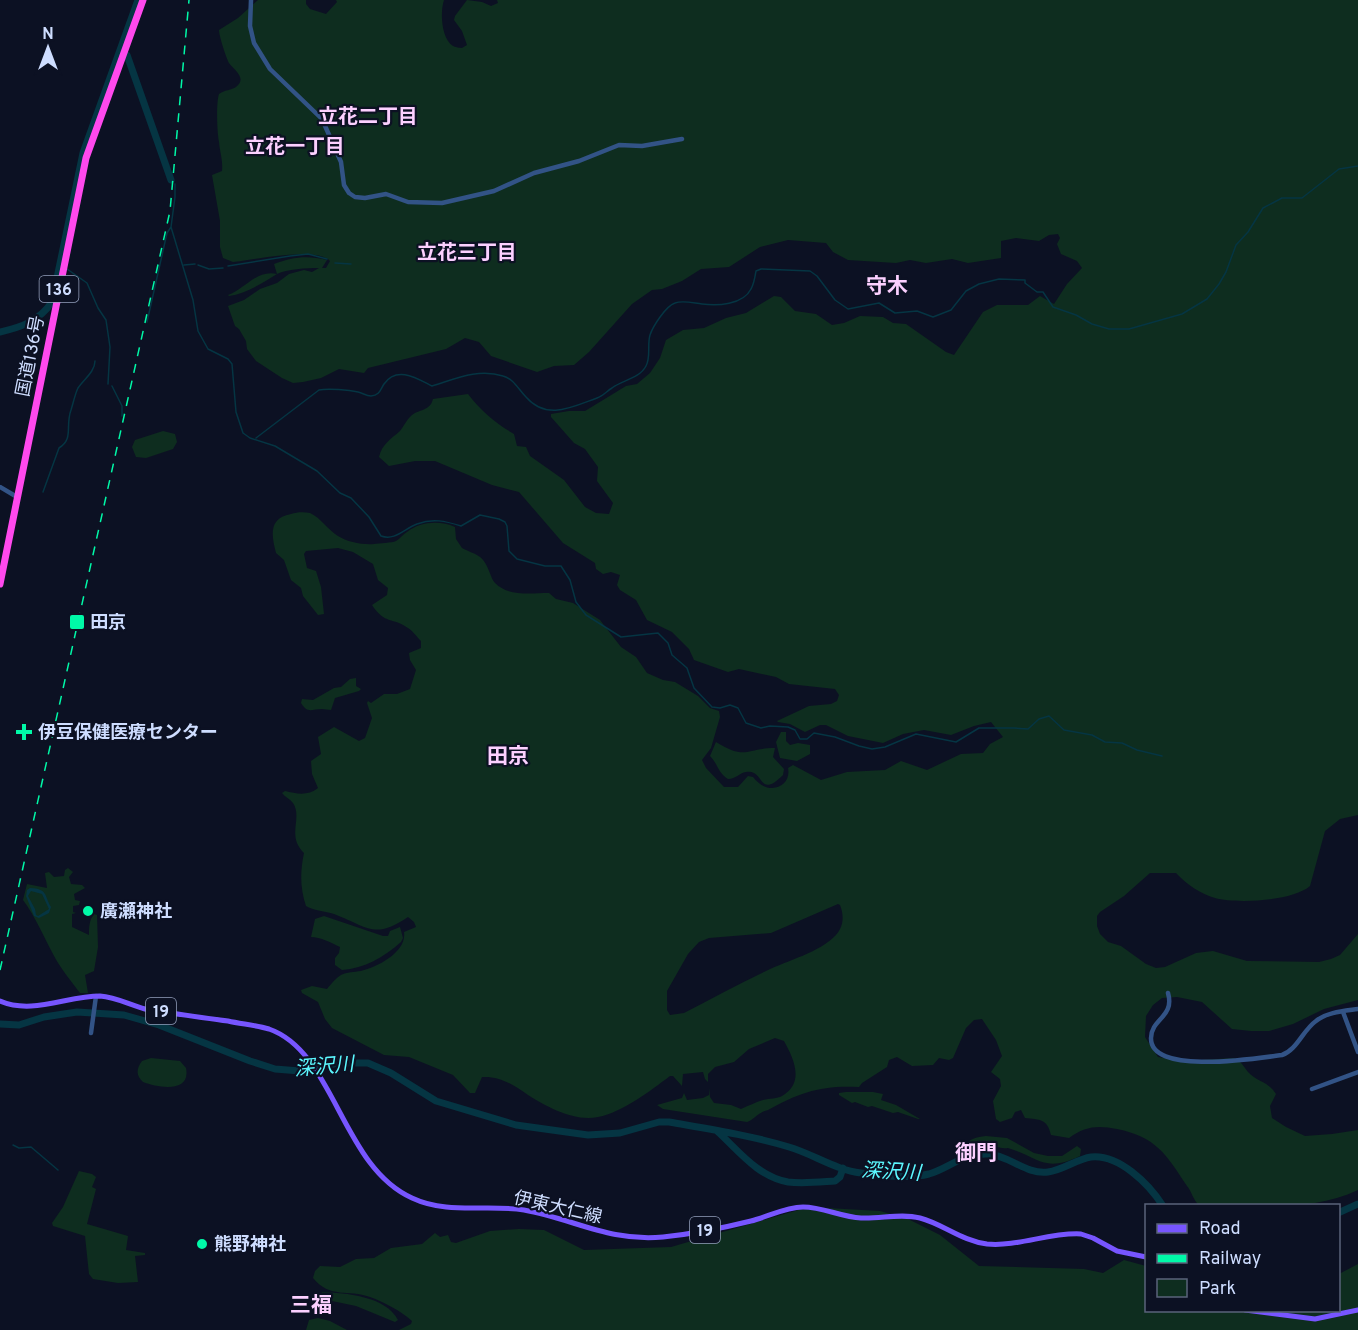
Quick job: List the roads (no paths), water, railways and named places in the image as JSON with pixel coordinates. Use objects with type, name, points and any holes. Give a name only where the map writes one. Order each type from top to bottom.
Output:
[{"type":"highway","name":"国道136号","points":[[0,584],[86,158],[143,0]]},
{"type":"main road","name":"伊東大仁線","points":[[0,1000],[24,1006],[96,996],[117,999],[141,1008],[268,1029],[297,1046],[310,1063],[359,1146],[378,1173],[402,1193],[436,1206],[521,1210],[611,1235],[643,1238],[730,1226],[790,1209],[806,1207],[856,1218],[918,1217],[969,1239],[987,1244],[1081,1234],[1094,1238],[1117,1251],[1145,1257]]},
{"type":"main road","points":[[1254,1312],[1315,1319],[1358,1310]]},
{"type":"street","points":[[251,0],[250,26],[255,43],[270,69],[322,119],[341,162],[344,184],[349,193],[355,197],[365,198],[386,194],[408,202],[442,203],[494,191],[534,173],[579,161],[619,145],[642,146],[682,139]]},
{"type":"street","points":[[0,487],[17,497]]},
{"type":"street","points":[[1168,993],[1170,1000],[1168,1009],[1152,1032],[1151,1044],[1156,1052],[1164,1057],[1186,1062],[1286,1054],[1315,1021],[1326,1015],[1358,1009]]},
{"type":"street","points":[[92,1033],[96,996]]},
{"type":"street","points":[[1343,1011],[1358,1052]]},
{"type":"street","points":[[1312,1089],[1358,1072]]},
{"type":"water","points":[[30,888],[43,891],[51,907],[49,913],[39,918],[34,916],[26,896]],"holes":[[[31,891],[42,894],[49,909],[38,916],[28,896]]]},
{"type":"waterway","points":[[0,332],[29,322],[47,309],[52,302],[83,153],[138,0]]},
{"type":"waterway","points":[[120,50],[127,55],[171,180]]},
{"type":"waterway","points":[[256,438],[319,390],[344,390],[369,396],[376,395],[389,378],[401,374],[414,377],[432,386],[467,375],[494,374],[510,379],[526,397],[542,409],[560,410],[578,405],[599,397],[643,370],[648,359],[649,339],[652,331],[660,317],[671,305],[681,302],[715,305],[736,301],[751,289],[756,271],[761,269],[810,271],[817,276],[835,300],[848,309],[879,303],[895,313],[917,311],[933,317],[951,310],[966,291],[979,284],[999,279],[1025,280],[1025,283],[1037,292],[1043,292],[1053,307],[1109,329],[1129,329],[1182,314],[1207,299],[1226,272],[1236,245],[1248,232],[1263,208],[1282,198],[1302,198],[1339,169],[1358,166]]},
{"type":"waterway","points":[[175,184],[171,227],[193,300],[198,331],[208,349],[228,359],[232,364],[236,412],[243,433],[250,438],[275,446],[317,471],[340,493],[351,498],[369,517],[381,536],[395,536],[417,524],[428,521],[461,526],[480,515],[499,519],[507,526],[509,551],[517,559],[545,566],[561,566],[570,580],[576,602],[586,615],[621,637],[658,633],[668,643],[672,655],[687,668],[694,688],[712,707],[720,708],[730,705],[738,708],[746,723],[761,728],[788,727],[795,730],[800,739],[807,739],[814,733],[872,749],[885,747],[916,734],[956,742],[979,728],[1028,729],[1039,719],[1049,716],[1064,730],[1092,735],[1105,742],[1122,743],[1137,750],[1162,756]]},
{"type":"waterway","points":[[147,322],[167,233],[171,227]]},
{"type":"waterway","points":[[228,266],[308,254],[327,259]]},
{"type":"waterway","points":[[335,263],[351,264]]},
{"type":"waterway","points":[[184,265],[195,264]]},
{"type":"waterway","points":[[198,265],[209,269],[223,268]]},
{"type":"waterway","points":[[67,269],[87,283],[106,320],[110,347],[108,384]]},
{"type":"waterway","points":[[43,492],[59,448],[68,436],[69,416],[77,390],[91,372],[95,361]]},
{"type":"waterway","points":[[112,386],[122,406],[122,416]]},
{"type":"waterway","name":"深沢川","points":[[0,1024],[19,1025],[44,1017],[77,1012],[124,1015],[159,1025],[275,1069],[300,1071],[338,1063],[368,1063],[391,1073],[436,1101],[516,1125],[588,1135],[620,1133],[659,1122],[669,1122],[774,1143],[798,1150],[843,1169],[869,1174],[921,1176],[963,1158],[979,1154],[996,1155],[1032,1171],[1040,1172],[1054,1171],[1086,1158],[1102,1157],[1132,1172],[1161,1204]]},
{"type":"waterway","name":"深沢川","points":[[717,1131],[749,1162],[777,1179],[800,1183],[835,1181],[840,1177],[843,1168]]},
{"type":"waterway","points":[[13,1145],[19,1148],[31,1147],[58,1170]]},
{"type":"waterway","name":"深沢川","points":[[1340,1212],[1358,1204]]},
{"type":"railway","points":[[0,970],[170,211],[189,0]]},
{"type":"place","name":"田京","points":[[77,622]]},
{"type":"place","name":"伊豆保健医療センター","points":[[24,732]]},
{"type":"place","name":"廣瀬神社","points":[[88,911]]},
{"type":"place","name":"熊野神社","points":[[202,1244]]},
{"type":"district","name":"立花二丁目","points":[[368,116]]},
{"type":"district","name":"立花一丁目","points":[[295,146]]},
{"type":"district","name":"立花三丁目","points":[[467,252]]},
{"type":"district","name":"守木","points":[[887,286]]},
{"type":"district","name":"田京","points":[[508,756]]},
{"type":"district","name":"御門","points":[[976,1153]]},
{"type":"district","name":"三福","points":[[311,1305]]}]
